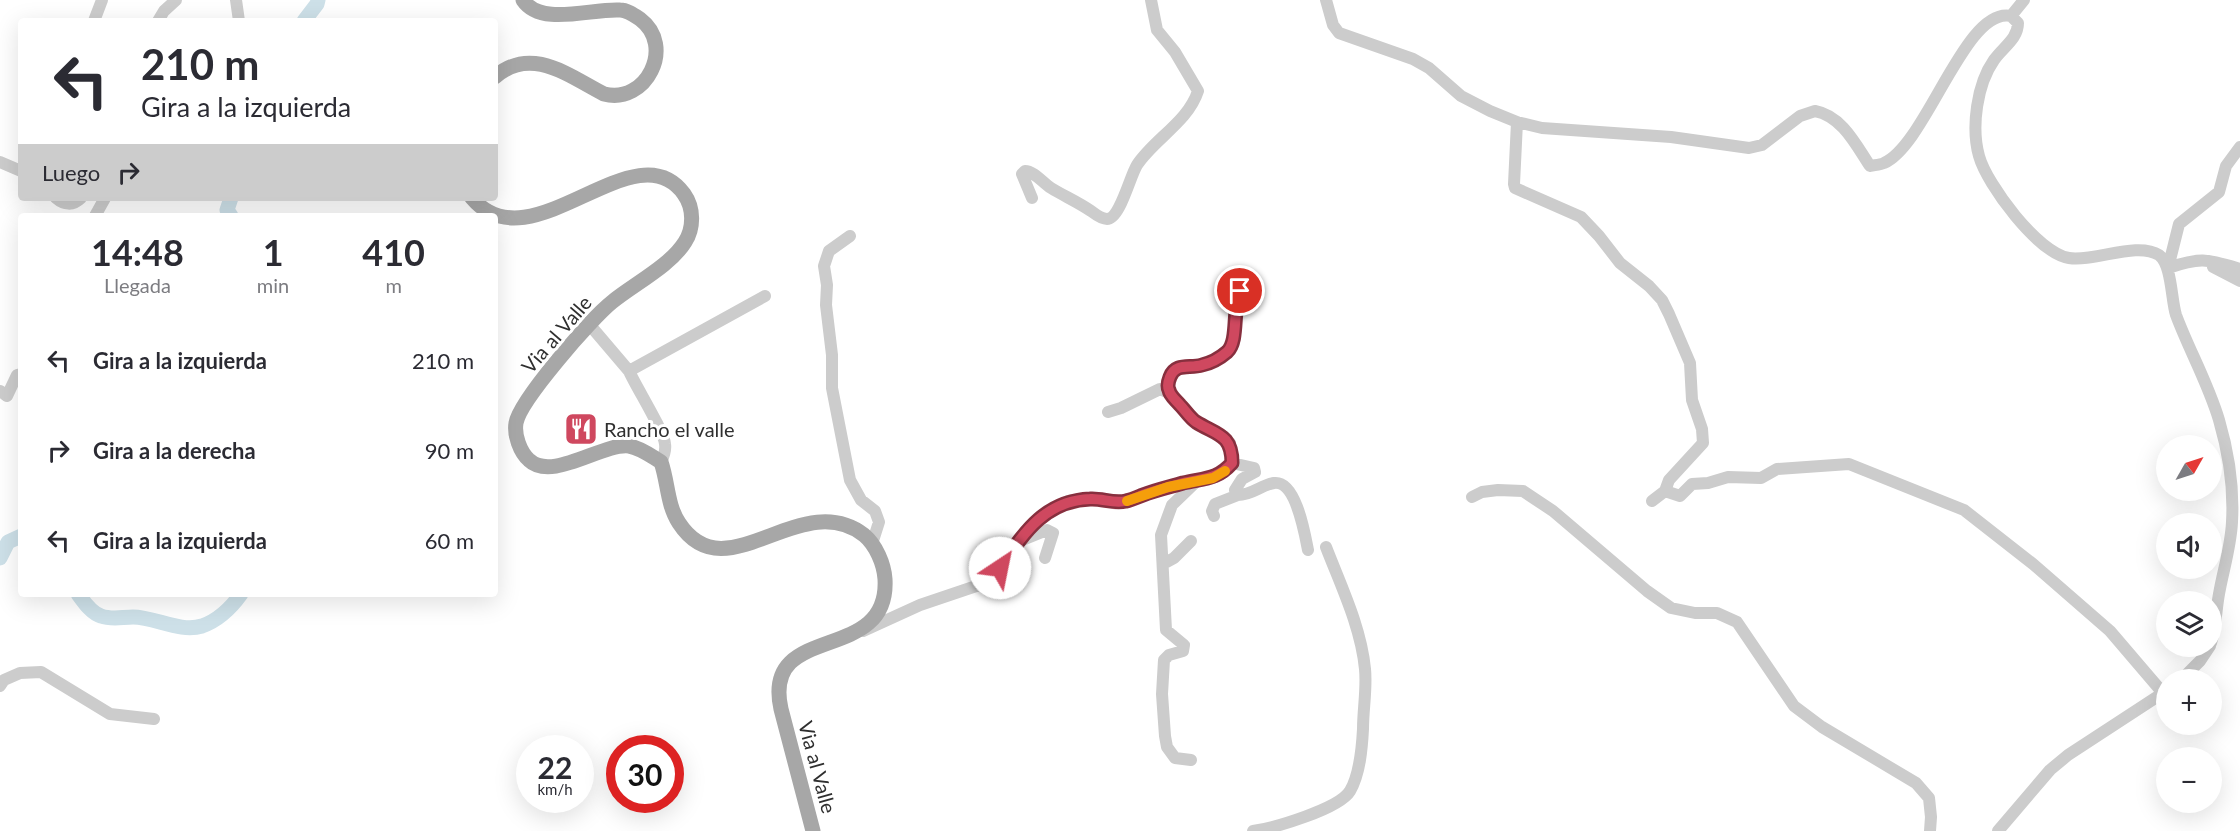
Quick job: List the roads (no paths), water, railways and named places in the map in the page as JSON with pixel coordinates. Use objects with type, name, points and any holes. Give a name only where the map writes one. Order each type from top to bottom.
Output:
[{"type":"main road","points":[[498,74],[502,70],[525,62],[537,63],[547,65],[604,94],[614,96],[627,94],[643,84],[654,66],[657,54],[652,31],[629,12],[620,10],[567,14],[539,13],[528,8],[523,0]]},
{"type":"main road","name":"Via al Valle","points":[[498,215],[505,217],[531,217],[621,180],[638,176],[663,178],[680,189],[686,197],[691,214],[691,230],[685,242],[655,271],[611,303],[589,324],[526,401],[516,423],[516,433],[522,451],[532,463],[559,466],[607,449],[628,446],[638,448],[661,462]]},
{"type":"main road","name":"Via al Valle","points":[[476,201],[494,213]]},
{"type":"main road","points":[[661,462],[673,512],[687,532],[705,546],[714,549],[742,546],[787,528],[816,521],[839,523],[864,535],[872,544]]},
{"type":"main road","name":"Via al Valle","points":[[813,831],[781,709],[779,689],[786,669],[797,656],[856,633],[869,622],[885,599],[885,573],[872,544]]},
{"type":"street","points":[[95,18],[102,0]]},
{"type":"street","points":[[160,18],[176,0]]},
{"type":"street","points":[[236,0],[239,18]]},
{"type":"street","points":[[1032,198],[1022,174],[1025,171],[1030,171],[1053,189],[1081,203],[1104,219],[1110,219],[1115,215],[1138,163],[1170,131],[1195,99],[1198,91],[1192,79],[1175,52],[1157,30],[1151,0]]},
{"type":"street","points":[[1326,0],[1333,25],[1340,33],[1413,59],[1429,68],[1461,96],[1516,122],[1542,128],[1671,137],[1749,148],[1762,145],[1800,116],[1815,111],[1829,117],[1847,131],[1870,166],[1884,163],[1896,154],[1925,117],[1970,40],[1990,22],[2002,16],[2012,16],[2018,23],[2018,30],[2015,37],[1994,60],[1984,78],[1975,124],[1979,158],[2006,205],[2029,231],[2055,253],[2069,258],[2085,258],[2139,250],[2149,251],[2160,256],[2168,268]]},
{"type":"street","points":[[2012,16],[2024,0]]},
{"type":"street","points":[[1516,122],[1515,188],[1581,217],[1620,263],[1649,286],[1662,300],[1690,363],[1692,400],[1702,429],[1703,443],[1669,480],[1665,491],[1652,501]]},
{"type":"street","points":[[2220,591],[2232,524],[2230,460],[2205,382],[2172,302],[2168,268],[2179,224],[2220,192],[2226,166],[2240,147]]},
{"type":"street","points":[[0,162],[18,170]]},
{"type":"street","points":[[60,201],[70,204],[76,201]]},
{"type":"street","points":[[850,236],[829,251],[824,266],[827,285],[826,305],[832,355],[832,388],[850,480],[861,500],[875,511],[879,522],[872,544]]},
{"type":"street","points":[[2168,268],[2194,260],[2203,260],[2240,269]]},
{"type":"street","points":[[2203,260],[2240,281]]},
{"type":"street","points":[[1169,393],[1168,383],[1172,373],[1180,367],[1209,363],[1229,350],[1234,343],[1236,301],[1244,278]]},
{"type":"street","points":[[629,371],[765,296]]},
{"type":"street","points":[[589,324],[629,371],[663,435],[665,452],[661,462]]},
{"type":"street","points":[[0,391],[7,396],[18,375]]},
{"type":"street","points":[[856,633],[920,605],[991,581],[1019,541],[1041,516],[1068,501],[1093,498],[1112,502],[1128,501],[1168,487],[1213,478],[1223,473],[1232,463],[1230,443],[1223,436],[1194,420],[1169,393],[1160,389],[1122,408],[1108,412]]},
{"type":"street","points":[[1232,463],[1254,468],[1255,472],[1238,484],[1235,490],[1238,495]]},
{"type":"street","points":[[1665,491],[1680,496],[1692,484],[1708,483],[1728,477],[1761,478],[1777,470],[1849,465],[1964,510],[2033,564],[2110,631],[2156,683]]},
{"type":"street","points":[[1191,760],[1175,758],[1167,747],[1165,736],[1162,694],[1164,660],[1169,655],[1183,651],[1184,645],[1166,630],[1161,535],[1172,505],[1199,480]]},
{"type":"street","points":[[1214,516],[1212,511],[1215,504],[1274,483],[1281,484],[1297,504],[1308,550]]},
{"type":"street","points":[[1472,497],[1482,492],[1498,490],[1523,491],[1553,511],[1647,591],[1671,608],[1695,613],[1717,613],[1737,622],[1794,706],[1822,727],[1916,783],[1929,798],[1930,831]]},
{"type":"street","points":[[1019,541],[1047,530],[1051,531],[1053,533],[1045,558]]},
{"type":"street","points":[[1163,564],[1174,558],[1191,541]]},
{"type":"street","points":[[1253,831],[1292,822],[1341,799],[1349,792],[1355,777],[1362,746],[1364,662],[1354,620],[1326,547]]},
{"type":"street","points":[[2193,669],[2203,657]]},
{"type":"street","points":[[0,686],[4,680],[20,673],[41,672],[111,714],[154,719]]},
{"type":"street","points":[[1998,831],[2050,770],[2068,755],[2156,697]]},
{"type":"waterway","points":[[306,18],[318,0]]},
{"type":"waterway","points":[[229,213],[227,210],[230,201]]},
{"type":"waterway","points":[[0,558],[8,542],[18,537]]},
{"type":"waterway","points":[[80,597],[97,615],[113,618],[141,618],[185,628],[202,626],[219,617],[239,597]]},
{"type":"place","name":"Rancho el valle","points":[[581,429]]}]
